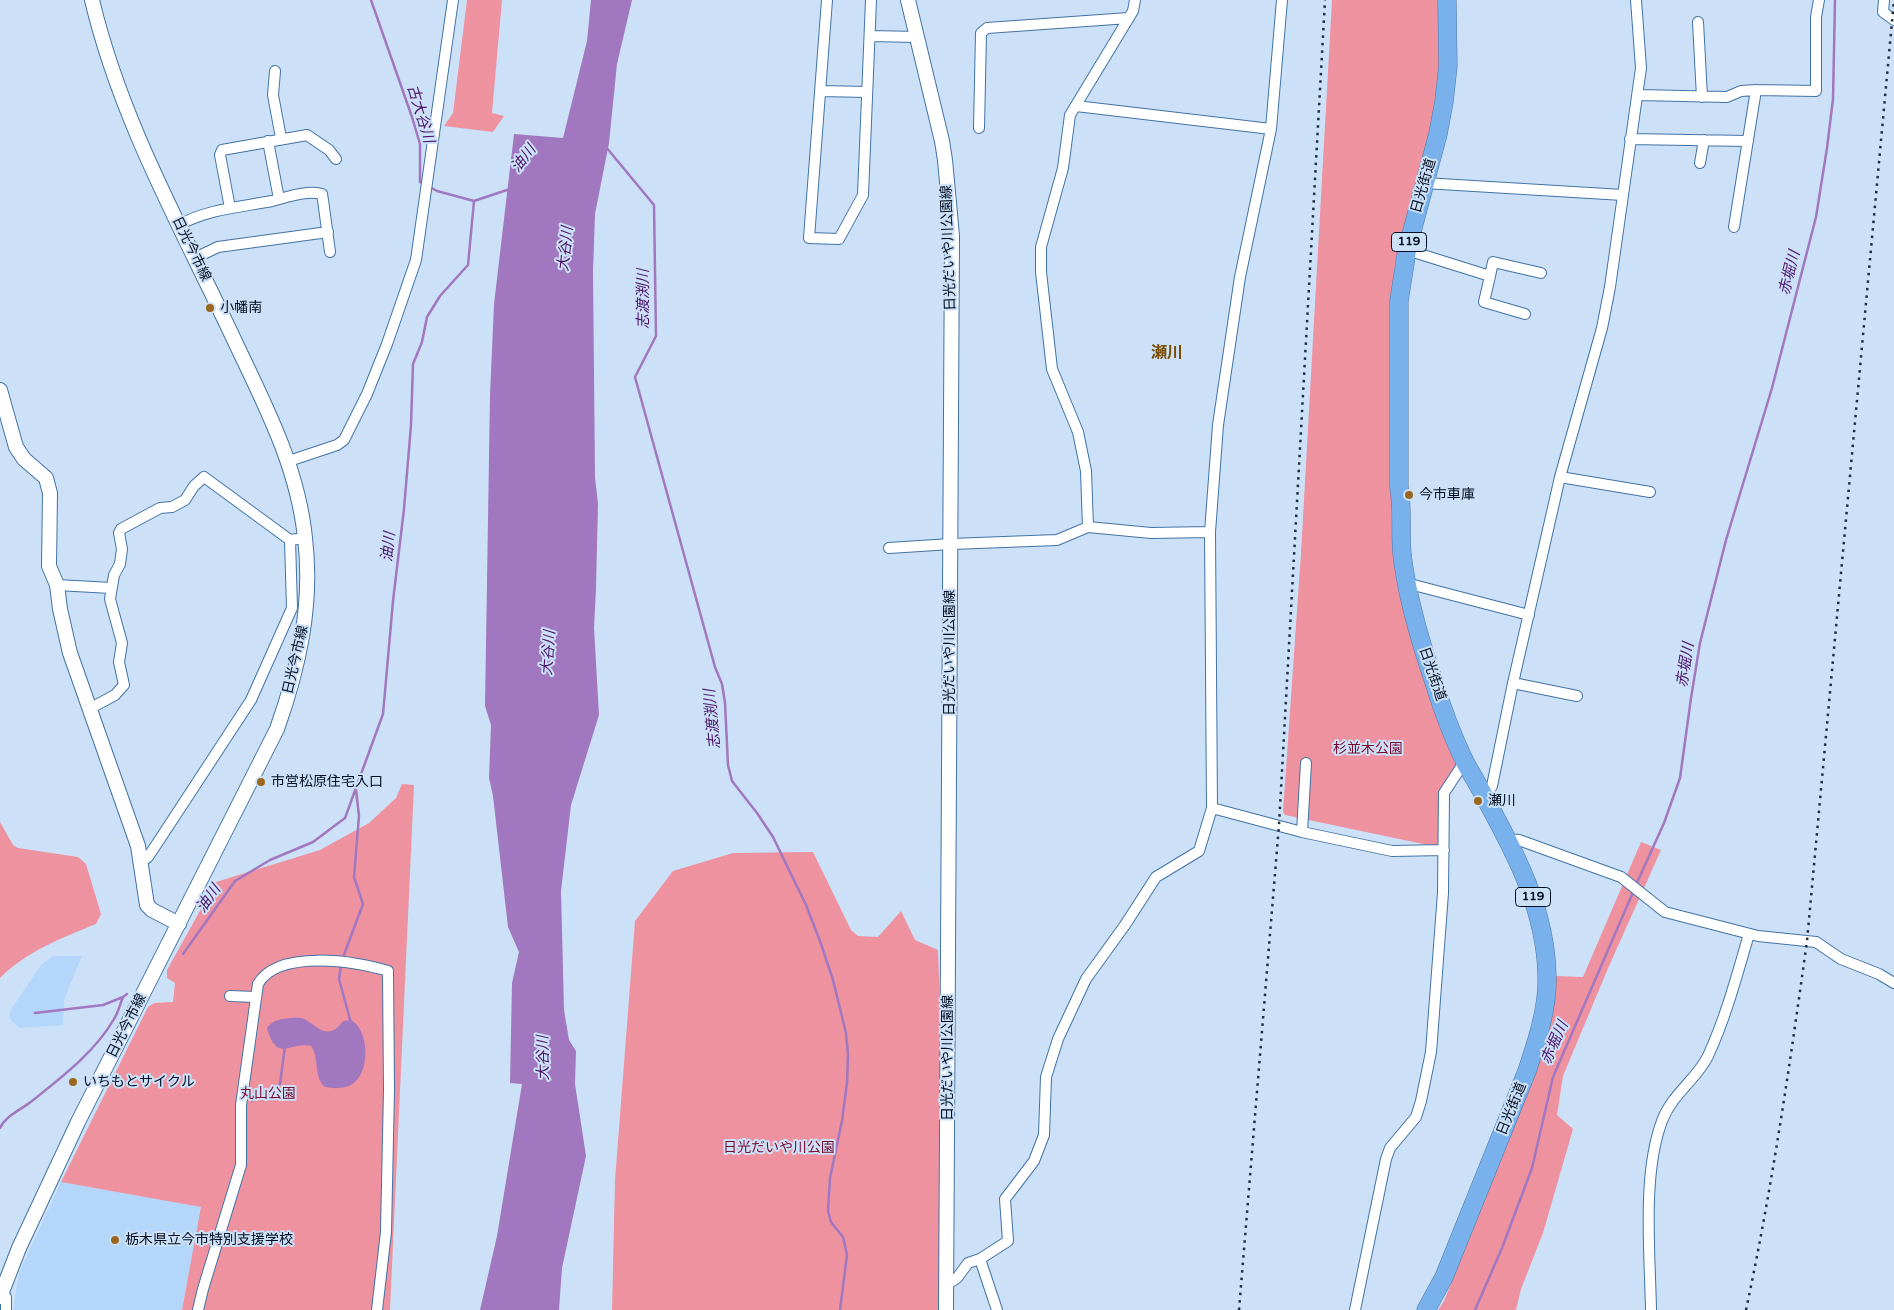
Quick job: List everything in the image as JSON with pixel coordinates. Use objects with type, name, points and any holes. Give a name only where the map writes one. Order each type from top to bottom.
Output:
[{"type":"highway","name":"日光街道","points":[[1426,1310],[1444,1277],[1527,1071],[1537,1041],[1547,976],[1538,912],[1524,873],[1451,730],[1414,620],[1402,553],[1399,487],[1398,322],[1401,283],[1407,250],[1438,134],[1446,83],[1448,46],[1447,0]]},
{"type":"main road","name":"日光今市線","points":[[1,1295],[19,1248],[78,1122],[273,737],[288,696],[299,655],[305,619],[307,579],[305,538],[298,496],[289,461],[264,402],[128,115],[105,52],[92,0]]},
{"type":"main road","name":"日光だいや川公園線","points":[[908,0],[942,141],[950,208],[952,266],[946,1310]]},
{"type":"main road","points":[[0,390],[16,447],[24,460],[46,478],[50,492],[49,566],[57,585],[60,609],[70,653],[138,846],[147,905],[152,910],[179,924]]},
{"type":"street","points":[[289,461],[337,446],[344,440],[367,394],[387,344],[416,260],[453,0]]},
{"type":"street","points":[[828,0],[809,238],[839,239],[863,195],[871,0]]},
{"type":"street","points":[[1088,527],[1086,471],[1078,432],[1052,368],[1041,272],[1041,247],[1063,168],[1070,115],[1133,11],[1134,0]]},
{"type":"street","points":[[946,1285],[957,1278],[968,1263],[980,1259],[1008,1241],[1005,1200],[1034,1161],[1044,1135],[1046,1077],[1058,1039],[1086,979],[1125,925],[1156,877],[1199,851],[1212,808],[1210,532],[1219,416],[1240,277],[1271,129],[1282,0]]},
{"type":"street","points":[[1485,797],[1492,786],[1513,683],[1560,478],[1602,328],[1610,287],[1630,139],[1639,95],[1641,68],[1636,0]]},
{"type":"street","points":[[1639,95],[1727,97],[1742,91],[1756,90],[1816,91],[1816,17],[1819,0]]},
{"type":"street","points":[[1884,0],[1883,12],[1894,20]]},
{"type":"street","points":[[979,128],[981,33],[987,28],[1129,18]]},
{"type":"street","points":[[1698,22],[1702,97]]},
{"type":"street","points":[[870,36],[918,37]]},
{"type":"street","points":[[275,70],[273,94],[281,138]]},
{"type":"street","points":[[820,90],[867,92]]},
{"type":"street","points":[[1734,227],[1756,90]]},
{"type":"street","points":[[1076,106],[1271,129]]},
{"type":"street","points":[[230,208],[220,155],[222,150],[307,134],[329,150],[336,159]]},
{"type":"street","points":[[1630,139],[1748,141]]},
{"type":"street","points":[[1700,163],[1704,140]]},
{"type":"street","points":[[268,141],[279,199]]},
{"type":"street","points":[[1424,183],[1623,195]]},
{"type":"street","points":[[179,225],[209,212],[317,193],[322,194],[330,252]]},
{"type":"street","points":[[195,258],[218,247],[328,232]]},
{"type":"street","points":[[1407,250],[1490,276]]},
{"type":"street","points":[[1525,314],[1484,302],[1493,262],[1541,273]]},
{"type":"street","points":[[89,709],[115,695],[124,685],[119,662],[122,643],[110,599],[114,575],[120,564],[122,549],[119,533],[121,529],[160,508],[172,507],[185,500],[194,486],[204,477],[290,540],[305,538]]},
{"type":"street","points":[[1560,478],[1650,492]]},
{"type":"street","points":[[889,548],[1057,540],[1088,527],[1151,533],[1210,532]]},
{"type":"street","points":[[141,862],[148,857],[251,700],[292,608],[290,540]]},
{"type":"street","points":[[1406,583],[1529,616]]},
{"type":"street","points":[[57,585],[111,588]]},
{"type":"street","points":[[1513,683],[1577,696]]},
{"type":"street","points":[[1355,1310],[1386,1159],[1390,1148],[1416,1117],[1431,1052],[1443,893],[1444,793],[1465,760]]},
{"type":"street","points":[[1302,832],[1306,763]]},
{"type":"street","points":[[1212,808],[1302,832],[1392,851],[1444,850]]},
{"type":"street","points":[[1506,839],[1519,840],[1621,877],[1665,912],[1748,934],[1816,942],[1841,959],[1879,974],[1894,983]]},
{"type":"street","points":[[1650,1310],[1650,1181],[1657,1139],[1668,1109],[1707,1058],[1732,993],[1748,934]]},
{"type":"street","points":[[198,1310],[241,1165],[240,1105],[258,984],[261,978],[276,969],[295,962],[341,961],[388,971],[389,1090],[386,1232],[377,1310]]},
{"type":"street","points":[[230,996],[255,998]]},
{"type":"street","points":[[980,1259],[997,1310]]},
{"type":"street","points":[[1,1295],[6,1297],[6,1310]]},
{"type":"shaded area","points":[[53,956],[82,956],[64,1000],[63,1025],[19,1028],[10,1019],[10,1011],[41,965]]},
{"type":"shaded area","name":"栃木県立今市特別支援学校","points":[[61,1182],[202,1207],[182,1310],[13,1310],[19,1273]]},
{"type":"green space","points":[[467,0],[502,0],[492,113],[504,116],[493,132],[444,126],[453,113]]},
{"type":"green space","name":"杉並木公園","points":[[1332,0],[1444,0],[1440,103],[1412,204],[1395,527],[1462,760],[1442,793],[1442,848],[1285,815],[1283,812],[1301,553]]},
{"type":"green space","name":"丸山公園","points":[[402,784],[414,785],[390,1310],[182,1310],[201,1207],[61,1182],[148,1007],[154,1003],[173,1002],[175,983],[167,978],[167,970],[216,882],[320,850],[369,823],[396,798]]},
{"type":"green space","points":[[0,822],[13,845],[18,848],[78,857],[86,864],[101,914],[96,924],[33,953],[0,978]]},
{"type":"green space","points":[[1641,842],[1661,850],[1609,966],[1563,1076],[1557,1115],[1573,1129],[1543,1233],[1521,1289],[1516,1310],[1438,1310],[1444,1301],[1535,1074],[1550,1022],[1555,976],[1583,977]]},
{"type":"green space","name":"日光だいや川公園","points":[[813,852],[851,930],[858,936],[878,937],[901,911],[915,940],[938,950],[941,1029],[939,1310],[612,1310],[615,1180],[635,921],[673,871],[733,853]]},
{"type":"water","name":"大谷川","points":[[591,0],[632,0],[617,64],[609,143],[595,214],[593,271],[595,477],[598,504],[594,628],[599,715],[571,805],[561,891],[564,1010],[569,1040],[576,1051],[575,1084],[586,1156],[562,1268],[559,1310],[480,1310],[497,1236],[522,1084],[510,1083],[512,983],[519,952],[508,927],[493,796],[489,778],[491,725],[485,706],[490,395],[494,304],[514,134],[563,138],[587,41]]},
{"type":"water","points":[[290,1018],[304,1019],[329,1032],[338,1027],[343,1021],[351,1020],[357,1025],[364,1041],[365,1059],[360,1076],[355,1082],[341,1088],[325,1087],[319,1078],[314,1051],[311,1046],[303,1045],[285,1049],[275,1045],[267,1028],[277,1020]]},
{"type":"waterway","name":"古大谷川","points":[[371,0],[420,144],[420,182],[423,183]]},
{"type":"waterway","name":"赤堀川","points":[[1636,885],[1664,823],[1680,778],[1700,643],[1726,540],[1772,388],[1816,217],[1833,99],[1835,0]]},
{"type":"waterway","name":"志渡渕川","points":[[606,147],[654,205],[656,336],[635,377],[715,667],[722,684],[725,703],[728,765],[732,781],[773,837],[806,905],[833,980],[846,1033],[848,1054],[847,1083],[842,1121],[830,1178],[828,1211],[831,1222],[843,1237],[847,1255],[840,1310]]},
{"type":"waterway","name":"古大谷川","points":[[430,187],[437,191],[474,201]]},
{"type":"waterway","name":"油川","points":[[474,201],[510,189]]},
{"type":"waterway","name":"油川","points":[[183,954],[235,881],[270,860],[313,842],[345,818],[383,714],[393,601],[404,509],[411,425],[413,364],[422,342],[427,317],[440,296],[468,265],[474,201]]},
{"type":"waterway","points":[[342,960],[363,904],[354,877],[359,816],[356,790]]},
{"type":"waterway","name":"赤堀川","points":[[1475,1310],[1502,1248],[1532,1168],[1553,1077],[1634,890]]},
{"type":"waterway","points":[[341,965],[339,979],[351,1023]]},
{"type":"waterway","name":"油川","points":[[0,1128],[10,1116],[55,1083],[88,1053],[106,1031],[115,1017],[123,997],[127,994]]},
{"type":"waterway","points":[[35,1013],[103,1005],[123,997]]},
{"type":"waterway","points":[[252,1101],[280,1084],[285,1046]]},
{"type":"railway","points":[[1239,1310],[1279,825],[1325,0]]},
{"type":"railway","points":[[1746,1310],[1772,1172],[1807,941],[1894,0]]},
{"type":"place","name":"小幡南","points":[[210,308]]},
{"type":"place","name":"今市車庫","points":[[1409,495]]},
{"type":"place","name":"市営松原住宅入口","points":[[261,782]]},
{"type":"place","name":"瀬川","points":[[1478,801]]},
{"type":"place","name":"いちもとサイクル","points":[[73,1082]]},
{"type":"place","name":"栃木県立今市特別支援学校","points":[[115,1240]]},
{"type":"district","name":"瀬川","points":[[1167,354]]}]
